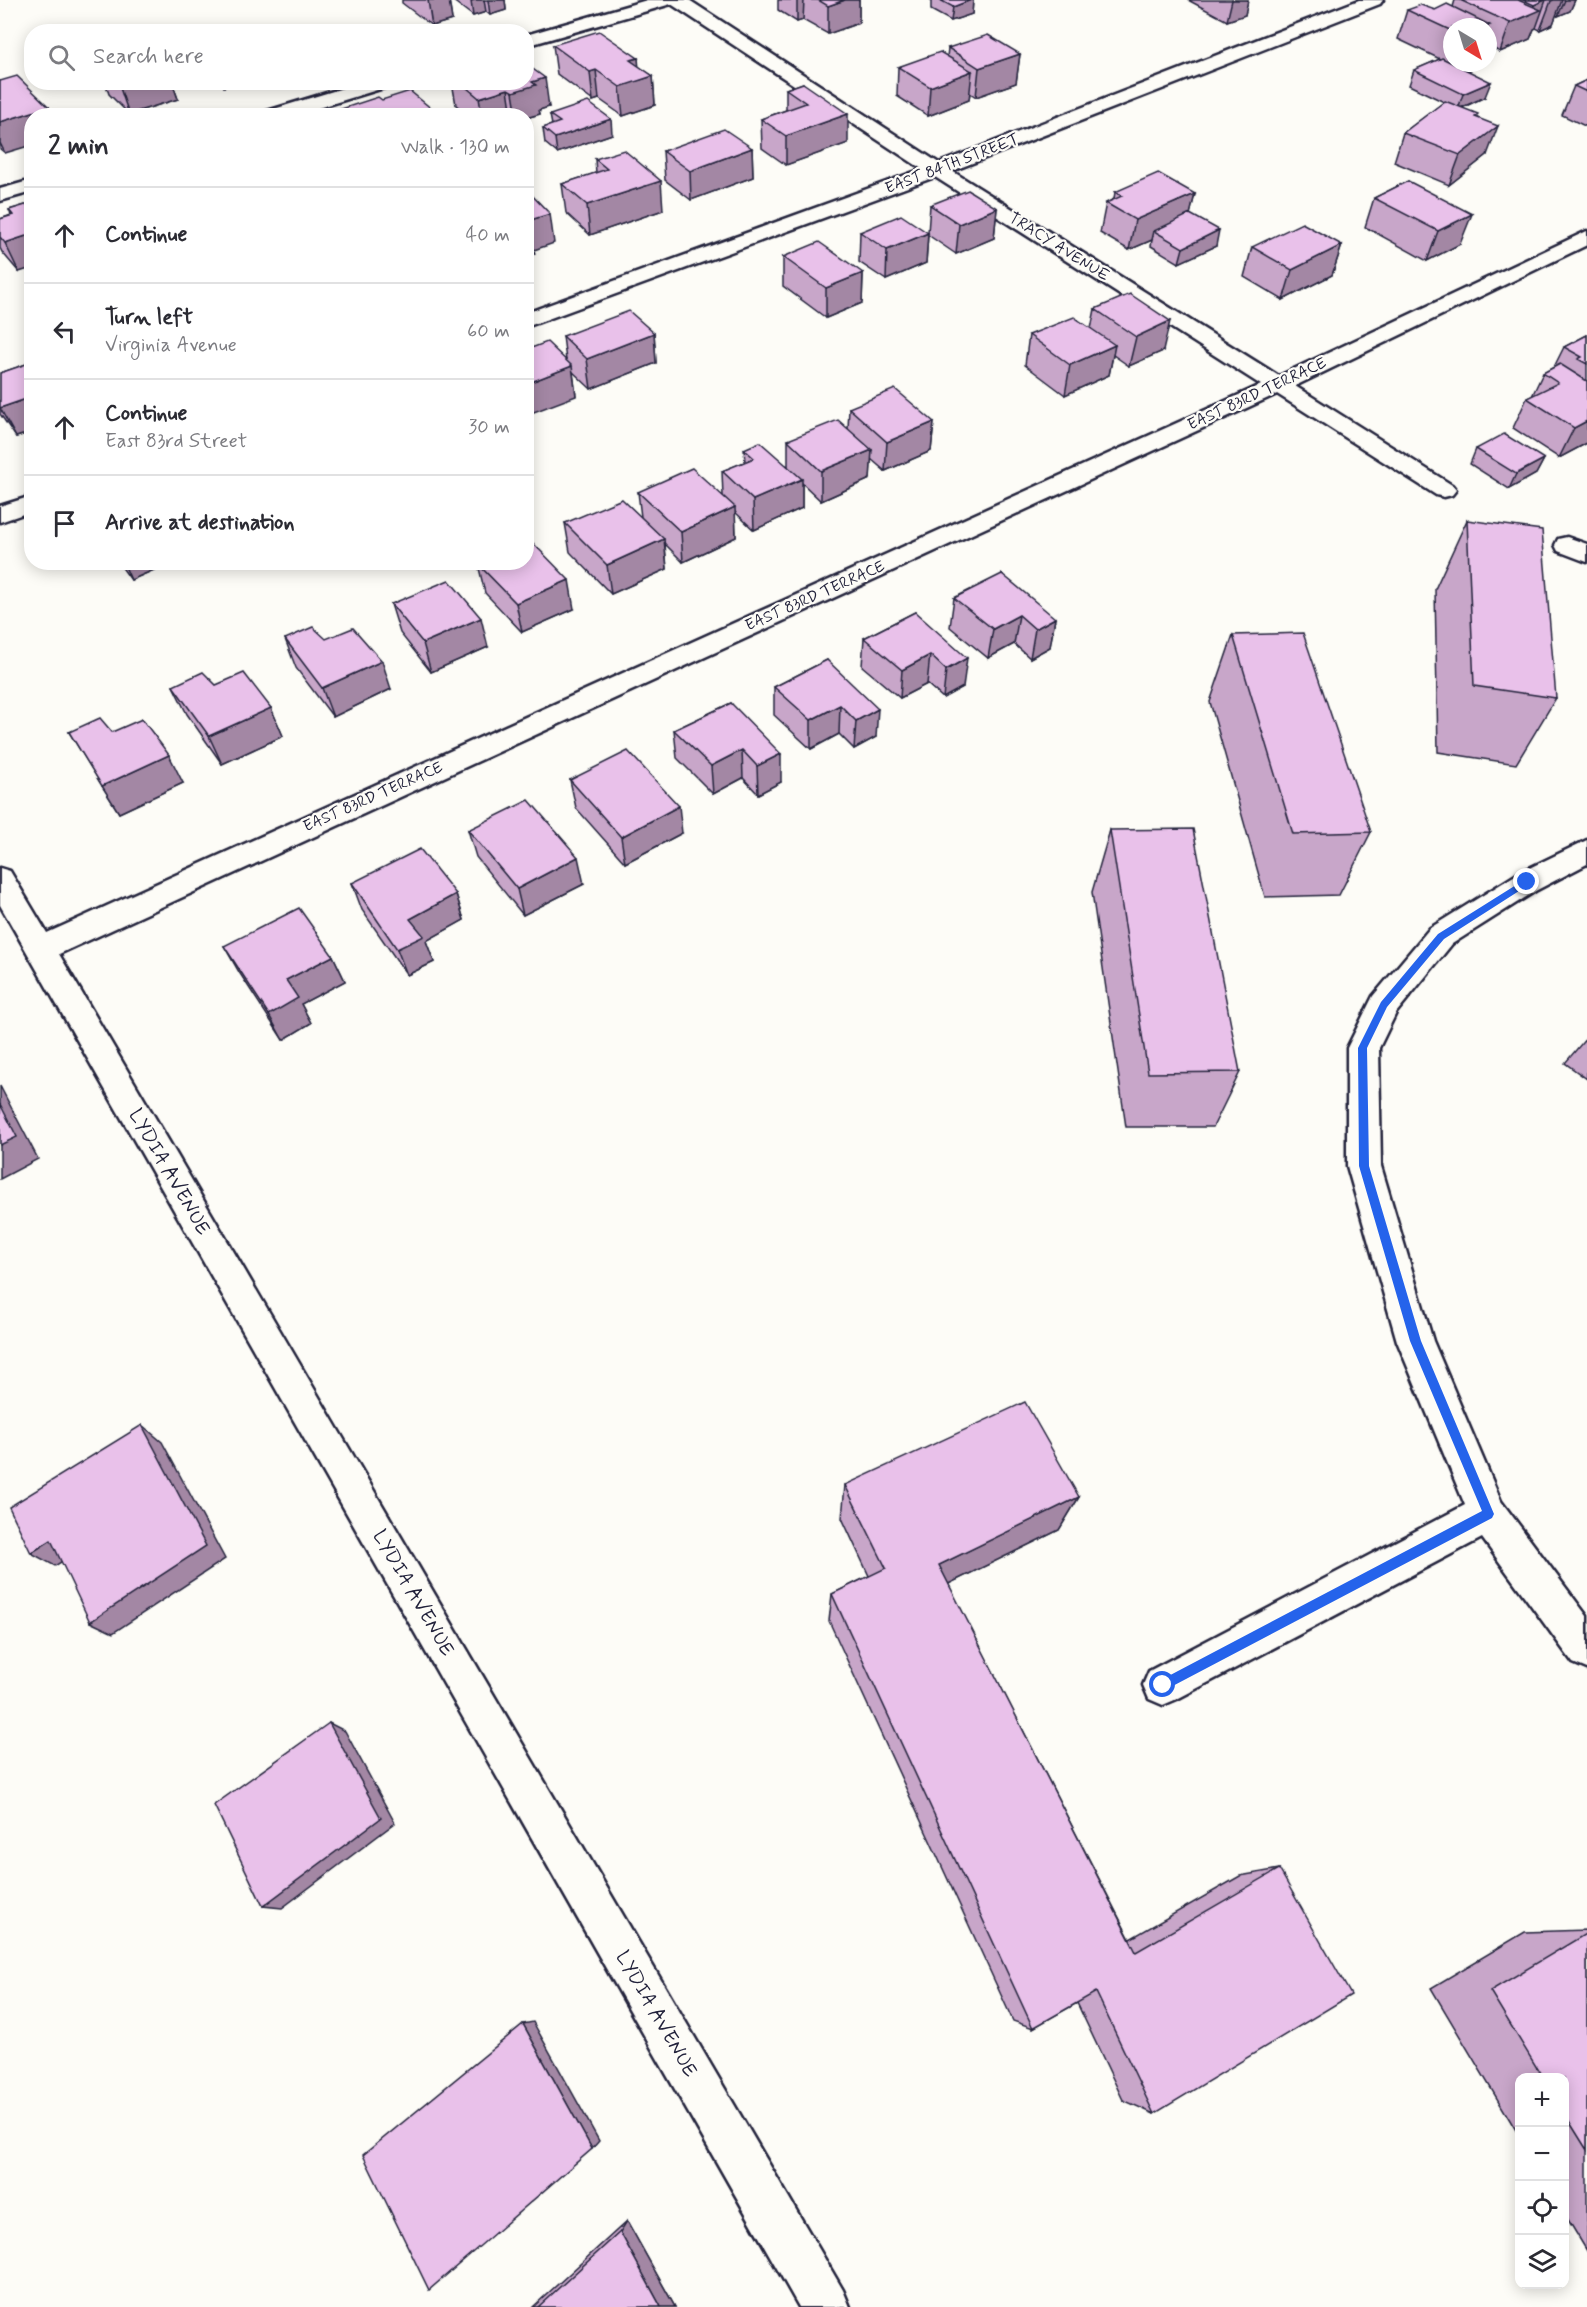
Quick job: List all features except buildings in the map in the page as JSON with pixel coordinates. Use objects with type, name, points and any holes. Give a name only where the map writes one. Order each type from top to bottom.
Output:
[{"type":"street","points":[[534,39],[665,0]]},
{"type":"street","name":"TRACY AVENUE","points":[[677,0],[937,170],[1444,490]]},
{"type":"street","name":"EAST 84TH STREET","points":[[534,318],[937,170],[1374,0]]},
{"type":"street","points":[[298,108],[358,90]]},
{"type":"street","points":[[0,195],[24,188]]},
{"type":"street","name":"EAST 83RD TERRACE","points":[[40,949],[1277,386],[1587,237]]},
{"type":"street","points":[[0,514],[24,506]]},
{"type":"street","points":[[1587,851],[1527,882],[1441,936],[1384,1005],[1362,1048],[1364,1166],[1415,1341],[1488,1514],[1587,1649]]},
{"type":"street","name":"LYDIA AVENUE","points":[[0,879],[826,2307]]},
{"type":"street","points":[[1163,1685],[1488,1514]]},
{"type":"route","points":[[1163,1685],[1488,1514],[1415,1341],[1364,1166],[1362,1048],[1384,1005],[1441,936],[1527,882]]}]
